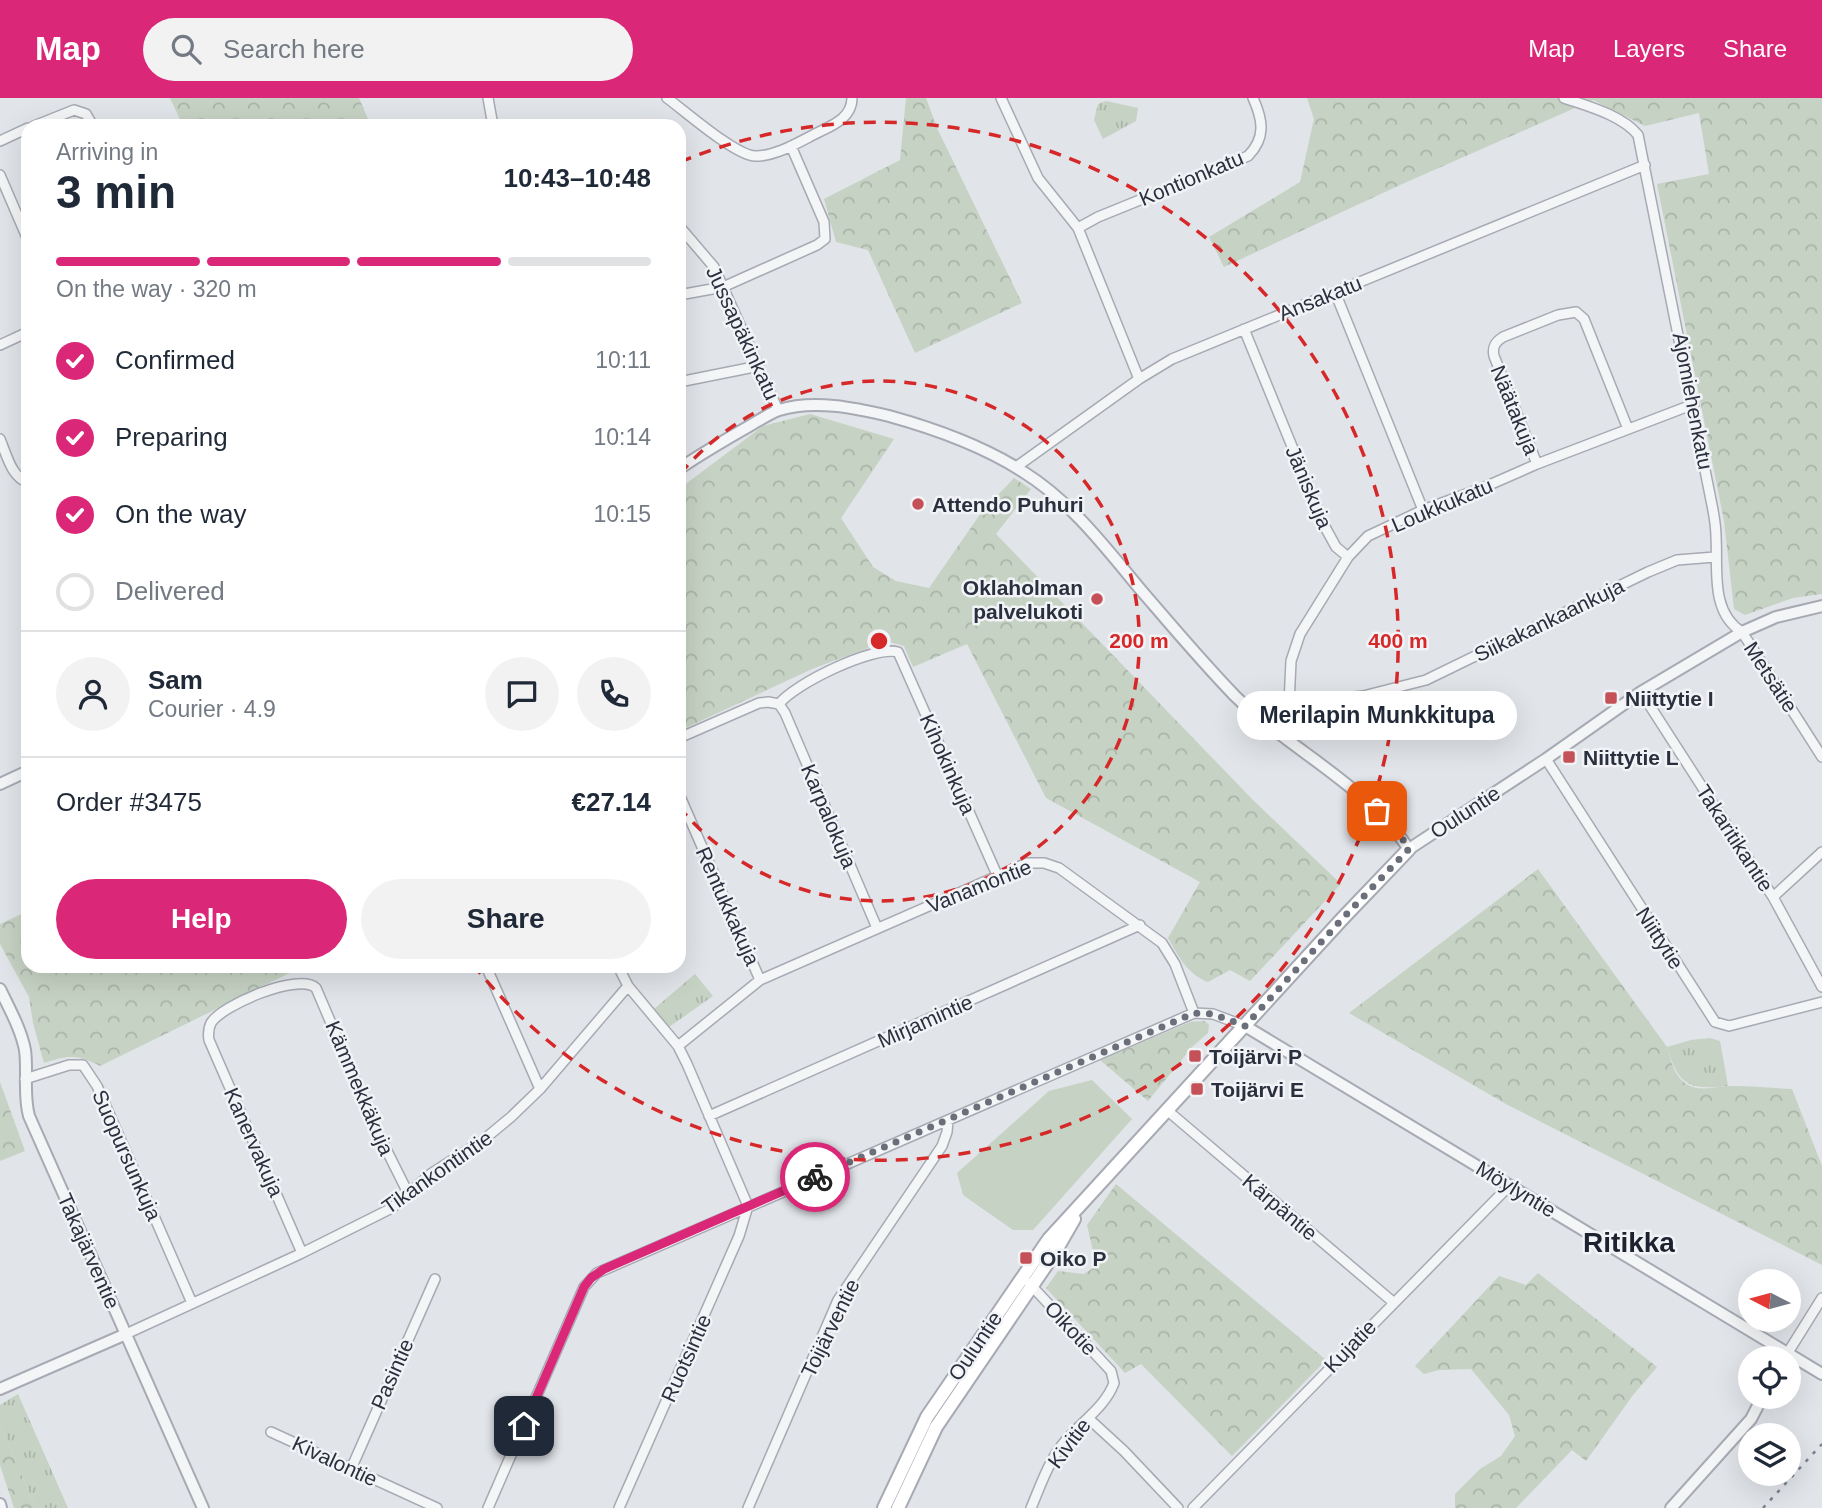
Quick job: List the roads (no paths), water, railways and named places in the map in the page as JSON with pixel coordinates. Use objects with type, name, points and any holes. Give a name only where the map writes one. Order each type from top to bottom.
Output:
[{"type":"main road","name":"Ouluntie","points":[[884,1508],[927,1417],[1087,1198],[1409,849]]},
{"type":"main road","name":"Ouluntie","points":[[898,1508],[936,1427],[1027,1282]]},
{"type":"street","points":[[488,98],[492,119]]},
{"type":"street","points":[[667,98],[746,154],[761,156],[791,146],[840,120],[850,109],[852,98]]},
{"type":"street","points":[[1001,98],[1038,178],[1078,228],[1139,379]]},
{"type":"street","name":"Kontionkatu","points":[[1078,228],[1098,217],[1248,156],[1259,141],[1262,129],[1262,119],[1254,98]]},
{"type":"street","name":"Ajomiehenkatu","points":[[1564,98],[1608,115],[1638,135],[1694,404],[1715,522],[1718,592],[1725,614],[1732,625],[1742,632]]},
{"type":"street","points":[[52,119],[74,110],[83,112],[88,119]]},
{"type":"street","points":[[0,141],[21,131]]},
{"type":"street","points":[[686,294],[723,287],[825,239],[824,222],[791,146]]},
{"type":"street","name":"Ansakatu","points":[[1016,467],[1139,379],[1172,359],[1645,164]]},
{"type":"street","points":[[0,175],[21,224]]},
{"type":"street","name":"Jussapäkinkatu","points":[[686,233],[709,258],[778,410]]},
{"type":"street","points":[[1335,292],[1423,510]]},
{"type":"street","name":"Näätakuja","points":[[1537,464],[1494,356],[1494,345],[1503,337],[1564,313],[1576,312],[1581,315],[1628,429]]},
{"type":"street","name":"Jäniskuja","points":[[1244,329],[1325,527],[1336,547],[1348,557]]},
{"type":"street","points":[[0,345],[21,335]]},
{"type":"street","points":[[686,381],[759,366]]},
{"type":"street","name":"Loukkukatu","points":[[1289,704],[1291,661],[1296,643],[1309,616],[1348,557],[1368,536],[1423,510],[1694,404]]},
{"type":"street","points":[[686,465],[778,410],[816,406],[864,410],[958,439],[1016,467],[1054,495],[1085,525],[1236,696],[1352,789],[1388,821],[1409,849]]},
{"type":"street","points":[[0,439],[16,476],[21,481]]},
{"type":"street","name":"Siikakankaankuja","points":[[1264,721],[1289,704],[1363,696],[1426,680],[1648,572],[1677,560],[1715,557]]},
{"type":"street","name":"Ouluntie","points":[[1409,849],[1546,759],[1641,692],[1742,632],[1776,617],[1822,606]]},
{"type":"street","name":"Metsätie","points":[[1742,632],[1822,757]]},
{"type":"street","name":"Kihokinkuja","points":[[779,704],[786,696],[816,676],[882,651],[898,652],[998,877]]},
{"type":"street","name":"Takaritikantie","points":[[1641,692],[1773,897],[1822,987]]},
{"type":"street","points":[[686,735],[759,703],[779,704]]},
{"type":"street","name":"Karpalokuja","points":[[779,704],[877,928]]},
{"type":"street","name":"Niittytie","points":[[1546,759],[1715,1022],[1729,1026],[1822,1002]]},
{"type":"street","points":[[0,784],[21,774]]},
{"type":"street","name":"Rentukkakuja","points":[[686,810],[760,980]]},
{"type":"street","points":[[1773,897],[1822,852]]},
{"type":"street","name":"Vanamontie","points":[[678,1046],[760,980],[1027,863],[1049,864],[1059,868],[1162,943],[1171,955],[1194,1013]]},
{"type":"street","name":"Mirjamintie","points":[[709,1116],[1140,925]]},
{"type":"street","points":[[489,973],[540,1089]]},
{"type":"street","points":[[622,973],[628,986],[678,1046],[748,1206]]},
{"type":"street","name":"Kämmekkäkuja","points":[[208,1031],[211,1023],[218,1017],[262,993],[291,984],[312,984],[324,1002],[378,1133],[408,1193]]},
{"type":"street","name":"Tikankontintie","points":[[126,1334],[391,1208],[432,1173],[497,1130],[540,1089],[628,986]]},
{"type":"street","name":"Takajärventie","points":[[0,989],[23,1041],[29,1116],[203,1508]]},
{"type":"street","points":[[488,1508],[588,1281],[604,1269],[1194,1013],[1213,1014],[1245,1026]]},
{"type":"street","name":"Möylyntie","points":[[1245,1026],[1594,1235],[1770,1346]]},
{"type":"street","name":"Kanervakuja","points":[[208,1031],[210,1044],[302,1252]]},
{"type":"street","name":"Suopursunkuja","points":[[25,1079],[73,1065],[83,1065],[87,1069],[97,1086],[192,1303]]},
{"type":"street","name":"Kärpäntie","points":[[1168,1111],[1393,1302]]},
{"type":"street","name":"Toijärventie","points":[[748,1508],[838,1300],[942,1146],[948,1121]]},
{"type":"street","name":"Kujatie","points":[[1193,1508],[1509,1186]]},
{"type":"street","name":"Ruotsintie","points":[[619,1508],[739,1236],[748,1206]]},
{"type":"street","name":"Pasintie","points":[[351,1469],[435,1279]]},
{"type":"street","name":"Oikotie","points":[[1027,1282],[1111,1371],[1114,1383]]},
{"type":"street","points":[[1792,1346],[1822,1298]]},
{"type":"street","points":[[0,1389],[126,1334]]},
{"type":"street","name":"Möylyntie","points":[[1801,1364],[1822,1374]]},
{"type":"street","name":"Kivitie","points":[[1031,1508],[1052,1460],[1063,1443],[1105,1399],[1114,1383]]},
{"type":"street","points":[[1671,1508],[1751,1419],[1756,1409]]},
{"type":"street","points":[[1088,1418],[1124,1451],[1178,1508]]},
{"type":"street","name":"Kivalontie","points":[[271,1432],[437,1508]]},
{"type":"railway","points":[[1763,1508],[1822,1444]]},
{"type":"place","name":"Attendo Puhuri","points":[[918,504]]},
{"type":"place","name":"Oklaholman palvelukoti","points":[[1097,599]]},
{"type":"place","name":"Niittytie I","points":[[1611,698]]},
{"type":"place","name":"Niittytie L","points":[[1569,757]]},
{"type":"place","name":"Merilapin Munkkitupa","points":[[1377,811]]},
{"type":"place","name":"Toijärvi P","points":[[1195,1056]]},
{"type":"place","name":"Toijärvi E","points":[[1197,1089]]},
{"type":"place","name":"Oiko P","points":[[1026,1258]]},
{"type":"district","name":"Ritikka","points":[[1629,1242]]}]
